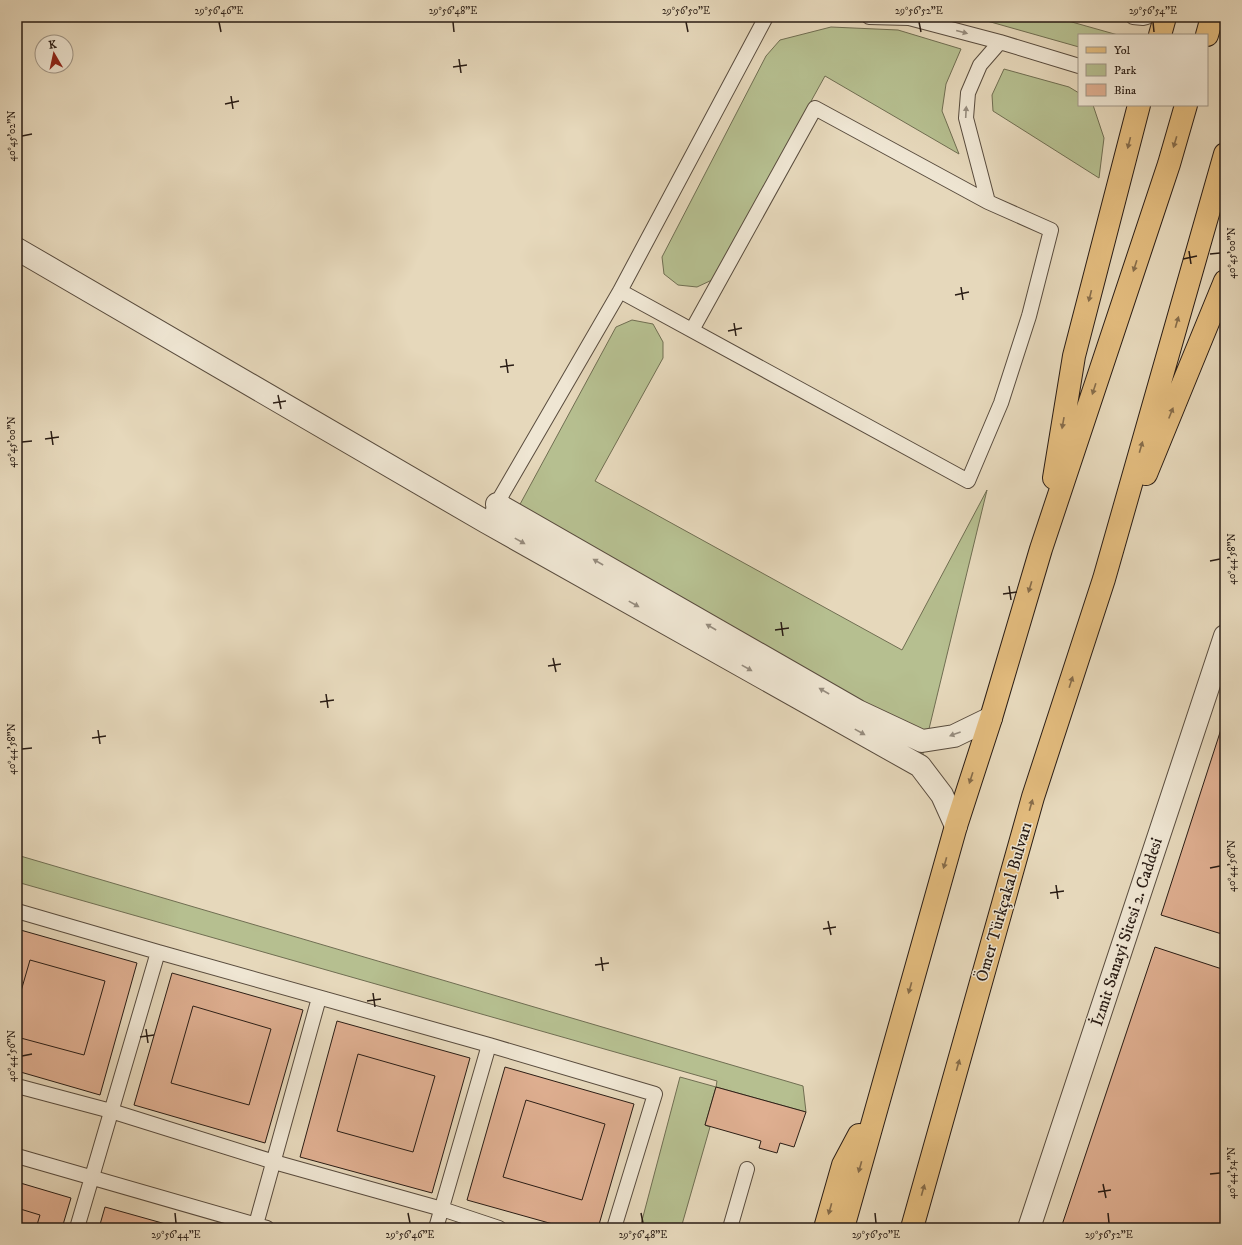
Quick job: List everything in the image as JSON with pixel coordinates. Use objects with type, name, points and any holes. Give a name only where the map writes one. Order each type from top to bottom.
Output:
[{"type":"main road","points":[[1160,34],[1165,17]]},
{"type":"main road","points":[[1207,34],[1212,17]]},
{"type":"main road","points":[[843,1228],[956,826],[1042,549],[1169,164],[1186,106]]},
{"type":"main road","points":[[1042,549],[1074,356],[1135,109]]},
{"type":"main road","points":[[1104,579],[1225,154]]},
{"type":"main road","points":[[1104,579],[1225,281]]},
{"type":"main road","name":"Ömer Türkçakal Bulvarı","points":[[912,1228],[1033,798],[1104,579]]},
{"type":"main road","points":[[825,1228],[843,1166],[880,1097]]},
{"type":"street","points":[[17,249],[492,513],[858,711],[922,741],[954,736],[990,718]]},
{"type":"street","points":[[492,513],[920,766],[942,795],[956,826]]},
{"type":"street","name":"İzmit Sanayi Sitesi 2. Caddesi","points":[[1029,1228],[1225,636]]},
{"type":"lane","points":[[492,513],[620,291],[766,17]]},
{"type":"lane","points":[[869,17],[910,18],[1000,42],[1078,66]]},
{"type":"lane","points":[[1133,17],[1147,17]]},
{"type":"lane","points":[[988,202],[966,118],[968,93],[980,65],[1000,42]]},
{"type":"lane","points":[[620,291],[968,481],[1002,403],[1029,316],[1051,230],[988,202],[815,108],[692,330]]},
{"type":"lane","points":[[17,911],[655,1094],[614,1228]]},
{"type":"lane","points":[[77,1228],[158,952]]},
{"type":"lane","points":[[17,1156],[260,1227],[274,1162],[319,998]]},
{"type":"lane","points":[[436,1228],[488,1046]]},
{"type":"lane","points":[[17,1086],[111,1111],[274,1162],[442,1209],[498,1228]]},
{"type":"lane","points":[[730,1228],[747,1169]]},
{"type":"green space","points":[[973,17],[1054,17],[1114,34],[1078,34],[1078,47]]},
{"type":"green space","points":[[831,27],[898,30],[961,49],[946,84],[942,111],[959,154],[825,76],[712,280],[697,287],[678,285],[664,274],[662,257],[766,56],[780,40]]},
{"type":"green space","points":[[1004,69],[1069,87],[1078,92],[1078,106],[1093,106],[1104,138],[1099,178],[993,111],[992,95]]},
{"type":"green space","points":[[632,320],[653,324],[663,342],[663,358],[595,481],[902,650],[987,490],[920,766],[505,532],[616,327]]},
{"type":"green space","points":[[17,855],[803,1086],[806,1112],[716,1087],[717,1081],[17,882]]},
{"type":"green space","points":[[680,1077],[716,1087],[705,1125],[710,1127],[681,1228],[640,1228]]},
{"type":"building","points":[[1225,717],[1225,935],[1161,915]]},
{"type":"building","points":[[17,929],[137,963],[100,1095],[17,1071]]},
{"type":"building","points":[[1155,947],[1225,970],[1225,1228],[1061,1228]]},
{"type":"building","points":[[30,960],[105,981],[84,1055],[17,1037],[17,1005]]},
{"type":"building","points":[[172,973],[303,1010],[265,1143],[134,1105]]},
{"type":"building","points":[[193,1006],[271,1029],[249,1105],[171,1083]]},
{"type":"building","points":[[337,1021],[470,1058],[432,1193],[300,1157]]},
{"type":"building","points":[[358,1054],[435,1076],[413,1152],[337,1131]]},
{"type":"building","points":[[505,1067],[634,1104],[598,1228],[567,1228],[467,1200]]},
{"type":"building","points":[[716,1087],[806,1112],[794,1147],[780,1143],[777,1153],[759,1148],[761,1141],[705,1125]]},
{"type":"building","points":[[526,1100],[605,1124],[582,1200],[503,1177]]},
{"type":"building","points":[[17,1182],[71,1198],[62,1228],[17,1228]]},
{"type":"building","points":[[105,1207],[180,1228],[99,1228]]},
{"type":"building","points":[[17,1208],[40,1215],[36,1228],[17,1228]]}]
